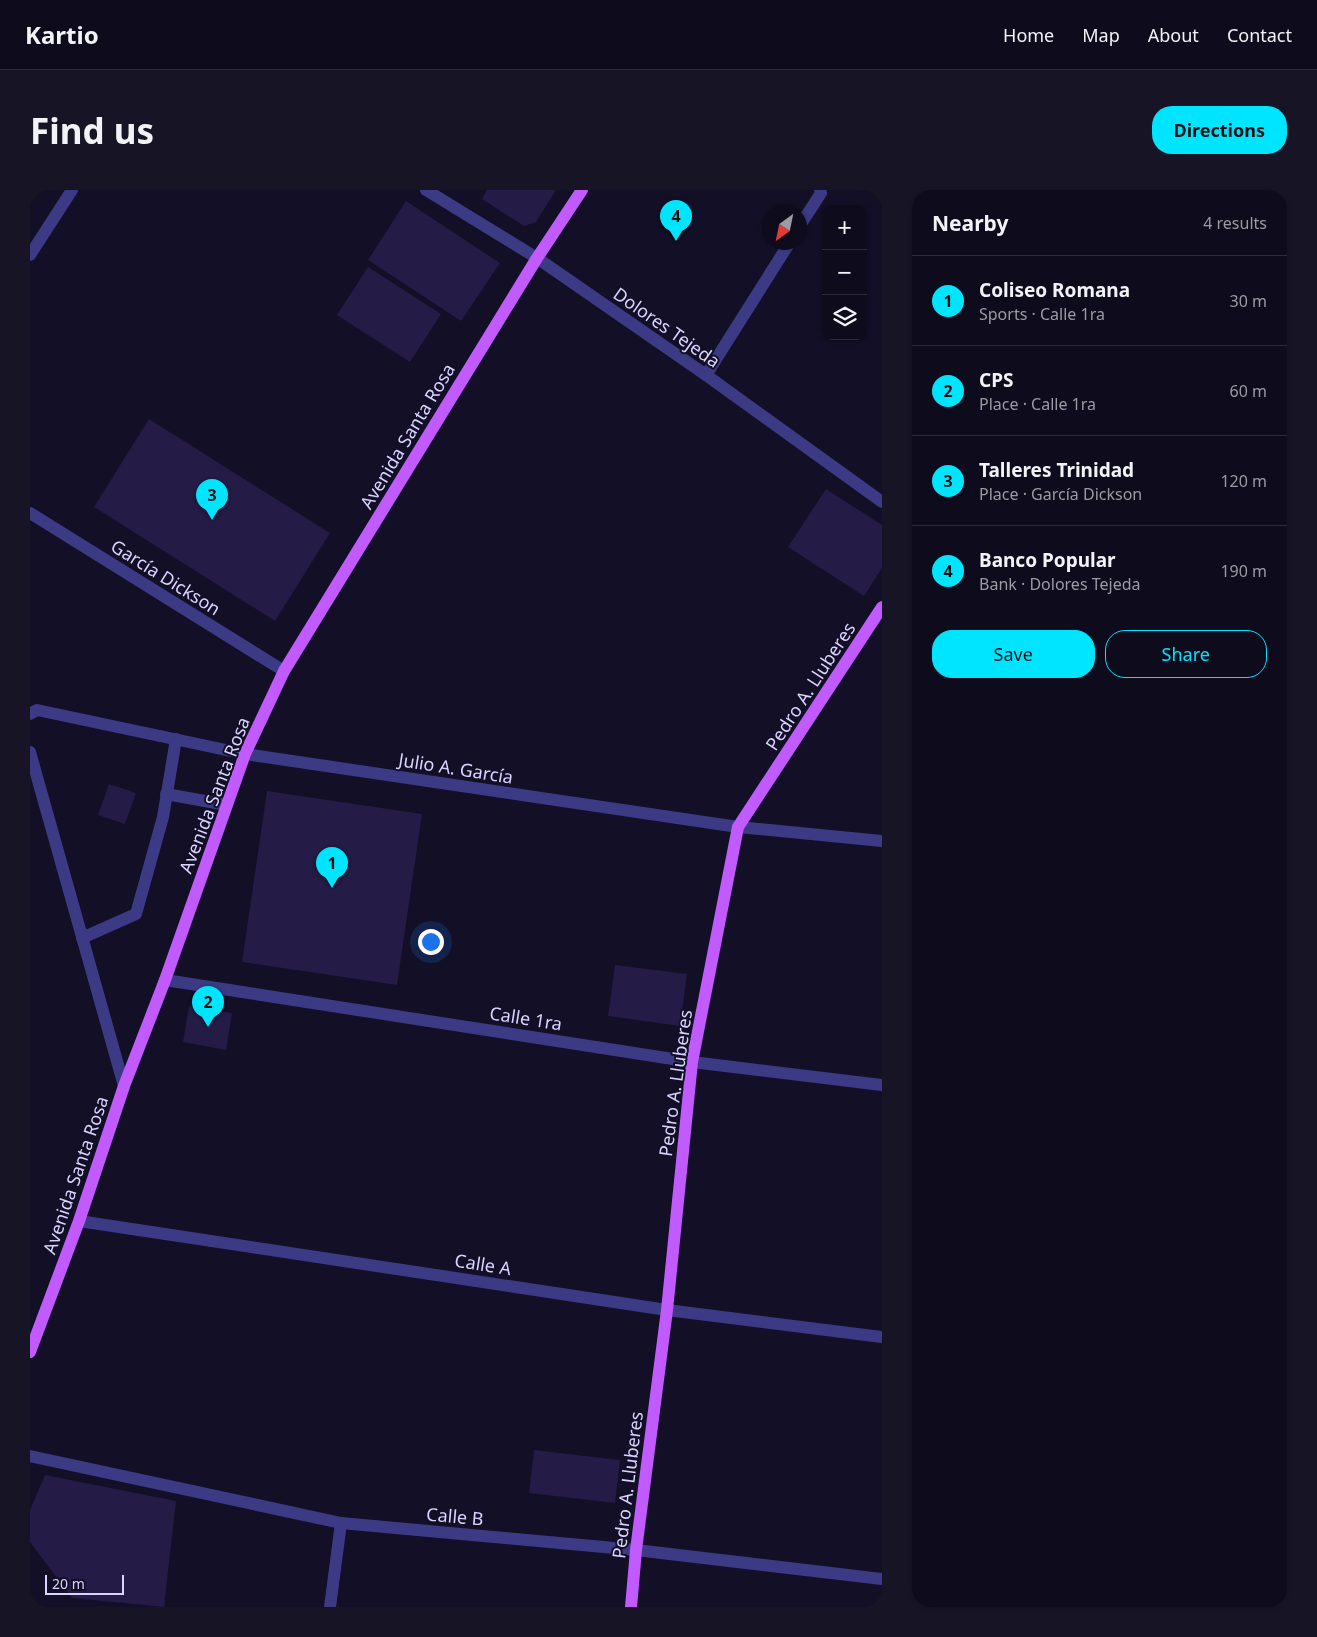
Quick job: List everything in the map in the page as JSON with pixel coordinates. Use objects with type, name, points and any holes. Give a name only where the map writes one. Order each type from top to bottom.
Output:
[{"type":"main road","name":"Avenida Santa Rosa","points":[[30,1352],[79,1221],[124,1086],[165,980],[245,754],[284,671],[537,258],[582,190]]},
{"type":"main road","name":"Pedro A. Lluberes","points":[[631,1607],[636,1550],[667,1310],[692,1062],[738,828],[882,607]]},
{"type":"street","points":[[30,255],[72,190]]},
{"type":"street","name":"Dolores Tejeda","points":[[426,190],[537,258],[706,375],[882,502]]},
{"type":"street","points":[[807,216],[821,193],[820,190]]},
{"type":"street","points":[[706,375],[785,250]]},
{"type":"street","name":"García Dickson","points":[[30,513],[284,671]]},
{"type":"street","name":"Julio A. García","points":[[30,714],[37,710],[245,754],[738,828],[882,841]]},
{"type":"street","points":[[82,938],[136,914],[162,817],[176,739]]},
{"type":"street","points":[[30,752],[124,1086]]},
{"type":"street","points":[[166,794],[227,805]]},
{"type":"street","name":"Calle 1ra","points":[[165,980],[692,1062],[882,1085]]},
{"type":"street","name":"Calle A","points":[[79,1221],[667,1310],[882,1337]]},
{"type":"street","name":"Calle B","points":[[30,1456],[341,1523],[636,1550],[882,1579]]},
{"type":"street","points":[[330,1607],[341,1523]]},
{"type":"building","points":[[487,190],[556,190],[536,222],[524,226],[482,199]]},
{"type":"building","points":[[406,201],[500,263],[461,321],[368,260]]},
{"type":"building","points":[[368,267],[441,314],[410,362],[337,315]]},
{"type":"building","points":[[149,419],[330,533],[275,621],[94,507]]},
{"type":"building","points":[[826,489],[882,525],[882,568],[864,596],[788,547]]},
{"type":"building","points":[[109,784],[136,793],[125,824],[98,815]]},
{"type":"building","points":[[267,791],[422,814],[397,985],[242,962]]},
{"type":"building","points":[[615,965],[687,974],[680,1026],[608,1016]]},
{"type":"building","points":[[189,1006],[232,1013],[226,1050],[183,1042]]},
{"type":"building","points":[[534,1450],[620,1460],[615,1503],[529,1493]]},
{"type":"building","points":[[45,1475],[176,1501],[164,1607],[72,1598],[30,1542],[30,1510]]},
{"type":"place","name":"Banco Popular","points":[[676,241]]},
{"type":"place","name":"Talleres Trinidad","points":[[212,520]]},
{"type":"place","name":"Coliseo Romana","points":[[332,888]]},
{"type":"place","name":"CPS","points":[[208,1027]]}]
